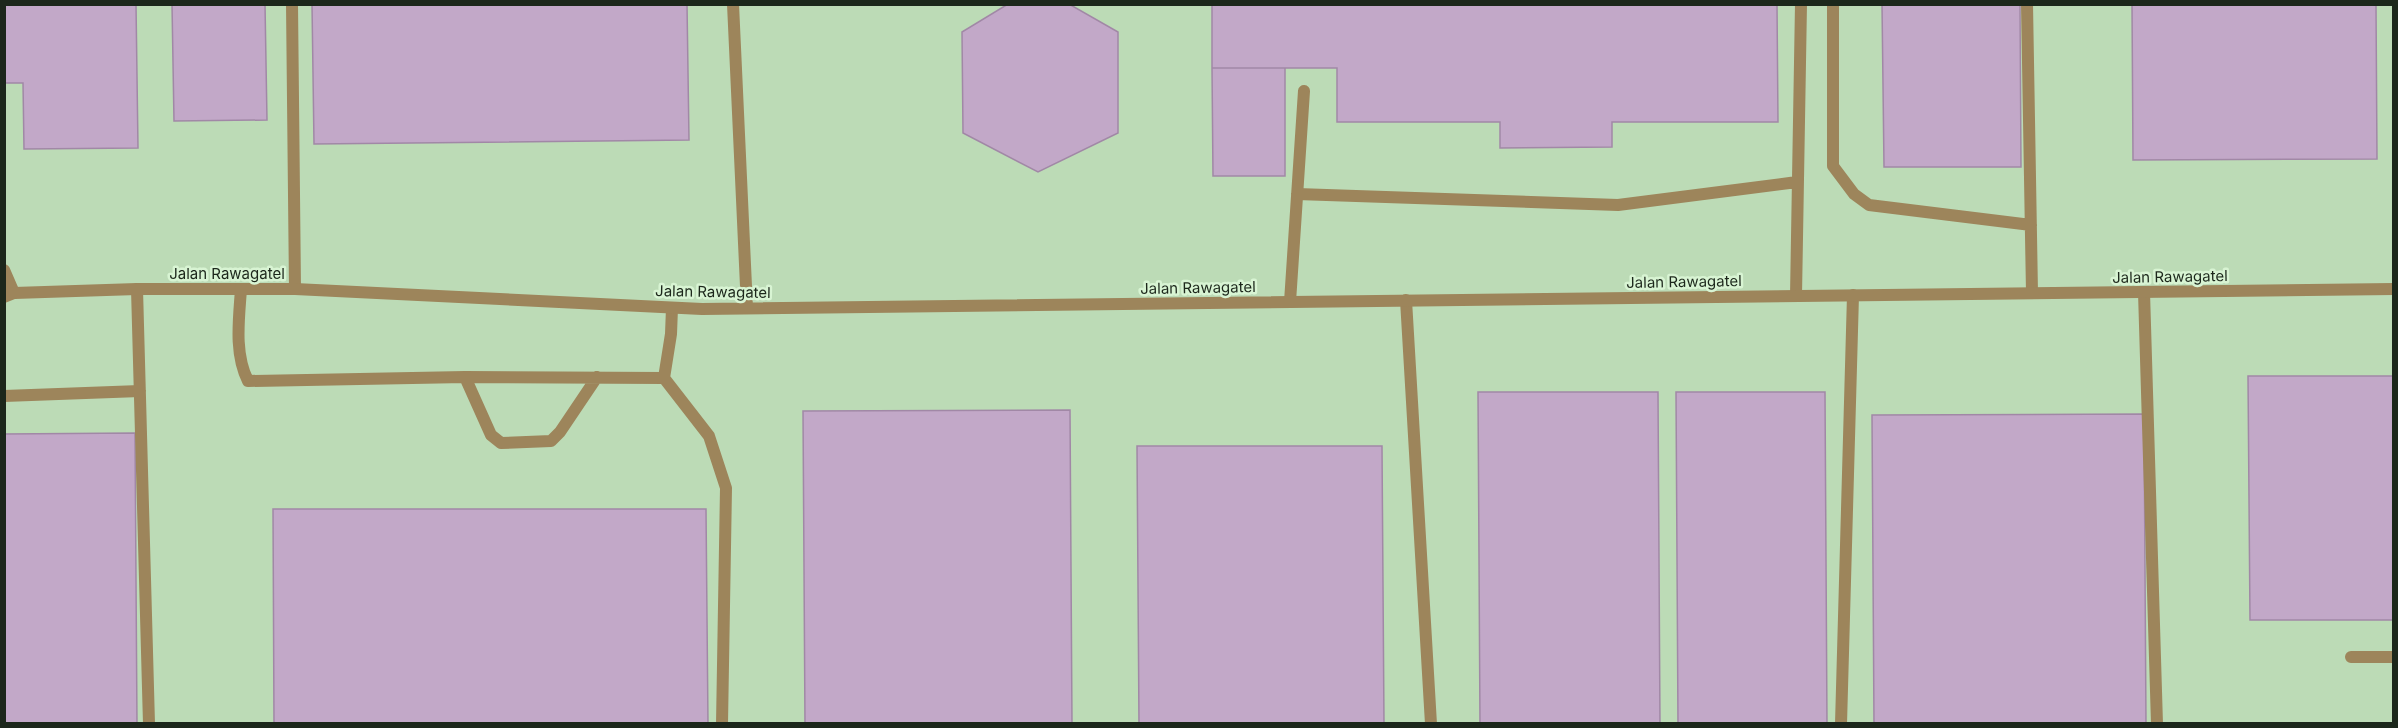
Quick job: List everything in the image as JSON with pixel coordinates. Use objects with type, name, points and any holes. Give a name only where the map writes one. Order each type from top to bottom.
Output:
[{"type":"street","points":[[292,4],[295,289]]},
{"type":"street","points":[[733,4],[747,308]]},
{"type":"street","points":[[1796,296],[1801,4]]},
{"type":"street","points":[[1833,4],[1833,166],[1854,194],[1869,205],[2031,225]]},
{"type":"street","points":[[2027,4],[2032,293]]},
{"type":"street","points":[[1290,302],[1304,91]]},
{"type":"street","points":[[1297,194],[1618,205],[1797,182]]},
{"type":"street","points":[[4,270],[9,295]]},
{"type":"street","points":[[137,289],[149,723]]},
{"type":"street","name":"Jalan Rawagatel","points":[[9,295],[137,289],[295,289],[672,308],[747,308],[2394,289]]},
{"type":"street","points":[[241,289],[239,328],[241,367],[248,381],[465,377],[664,378]]},
{"type":"street","points":[[2144,292],[2157,723]]},
{"type":"street","points":[[1841,723],[1853,295]]},
{"type":"street","points":[[1406,300],[1431,723]]},
{"type":"street","points":[[672,308],[671,334],[664,378],[709,436],[726,488],[722,723]]},
{"type":"street","points":[[465,377],[491,435],[501,443],[551,441],[560,432],[597,377]]},
{"type":"street","points":[[4,396],[140,391]]},
{"type":"street","points":[[2351,657],[2394,657]]},
{"type":"shaded area","points":[[5,5],[2393,5],[2393,723],[5,723]]},
{"type":"building","points":[[4,4],[136,4],[138,148],[24,149],[23,83],[4,83]]},
{"type":"building","points":[[172,4],[265,4],[267,120],[174,121]]},
{"type":"building","points":[[312,4],[687,4],[689,140],[314,144]]},
{"type":"building","points":[[1008,4],[1069,4],[1118,32],[1118,133],[1038,172],[963,133],[962,32]]},
{"type":"building","points":[[1212,4],[1777,4],[1778,122],[1612,122],[1612,147],[1500,148],[1500,122],[1337,122],[1337,68],[1212,68]]},
{"type":"building","points":[[1882,4],[2020,4],[2021,167],[1884,167]]},
{"type":"building","points":[[2132,4],[2376,4],[2377,159],[2133,160]]},
{"type":"building","points":[[1212,68],[1285,68],[1285,176],[1213,176]]},
{"type":"building","points":[[2248,376],[2394,376],[2394,620],[2250,620]]},
{"type":"building","points":[[1478,392],[1658,392],[1660,724],[1480,724]]},
{"type":"building","points":[[1676,392],[1825,392],[1827,724],[1678,724]]},
{"type":"building","points":[[1070,410],[1072,724],[805,724],[803,411]]},
{"type":"building","points":[[2144,414],[2146,724],[1874,724],[1872,415]]},
{"type":"building","points":[[135,433],[137,724],[4,724],[4,434]]},
{"type":"building","points":[[1137,446],[1382,446],[1384,724],[1139,724]]},
{"type":"building","points":[[273,509],[706,509],[708,724],[274,724]]}]
